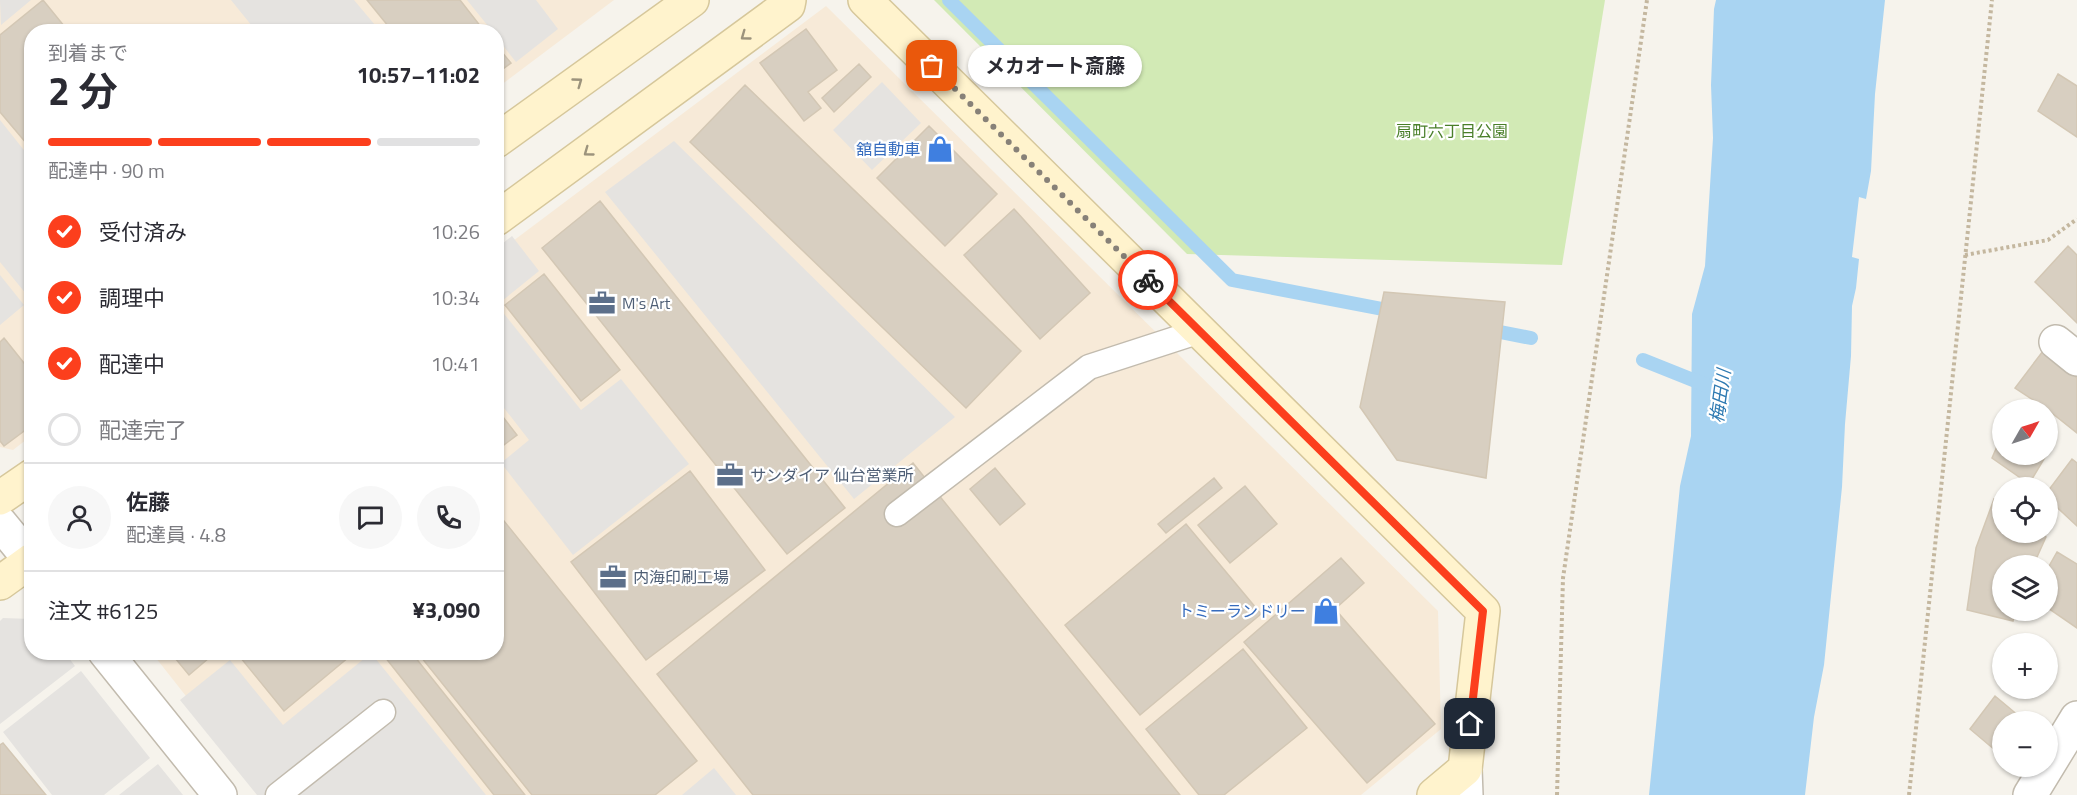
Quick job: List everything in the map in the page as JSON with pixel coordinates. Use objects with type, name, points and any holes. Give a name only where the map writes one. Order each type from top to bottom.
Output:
[{"type":"street","points":[[504,135],[692,0]]},
{"type":"street","points":[[504,213],[788,4],[789,0]]},
{"type":"street","points":[[865,0],[1483,611],[1466,782],[1434,795]]},
{"type":"street","points":[[0,498],[24,482]]},
{"type":"street","points":[[0,523],[24,552]]},
{"type":"street","points":[[0,583],[24,566]]},
{"type":"street","points":[[111,660],[220,795]]},
{"type":"street","points":[[2030,795],[2077,718]]},
{"type":"lane","points":[[897,514],[1089,367],[1200,331]]},
{"type":"lane","points":[[278,795],[383,712]]},
{"type":"path","points":[[1557,795],[1563,578],[1647,0]]},
{"type":"path","points":[[1909,795],[1992,0]]},
{"type":"path","points":[[1965,255],[2048,240],[2077,219]]},
{"type":"shaded area","points":[[0,0],[614,0],[504,83],[504,24],[24,24],[24,441],[13,450],[0,447]]},
{"type":"shaded area","points":[[0,0],[31,0],[1,25]]},
{"type":"shaded area","points":[[231,0],[354,0],[374,24],[250,24]]},
{"type":"shaded area","points":[[467,0],[536,0],[558,29],[516,62],[504,47],[504,24],[486,24]]},
{"type":"shaded area","points":[[826,6],[1438,611],[1441,729],[1361,795],[264,795],[158,660],[504,660],[504,248]]},
{"type":"shaded area","points":[[882,82],[921,123],[872,170],[833,130]]},
{"type":"shaded area","points":[[0,120],[24,150],[24,291],[0,262]]},
{"type":"shaded area","points":[[674,141],[955,417],[854,499],[605,192]]},
{"type":"shaded area","points":[[512,236],[539,271],[504,299],[504,242]]},
{"type":"shaded area","points":[[0,275],[24,305],[0,325]]},
{"type":"shaded area","points":[[504,314],[581,410],[621,379],[689,464],[573,555],[504,467],[504,461],[529,440],[504,408]]},
{"type":"shaded area","points":[[3,618],[24,619],[24,660],[70,660],[75,666],[0,724],[0,621]]},
{"type":"shaded area","points":[[230,660],[283,725],[362,660],[377,660],[486,795],[257,795],[180,700]]},
{"type":"shaded area","points":[[81,671],[150,758],[104,795],[52,795],[3,732]]},
{"type":"shaded area","points":[[158,764],[183,795],[119,795]]},
{"type":"shaded area","points":[[714,768],[736,795],[682,795]]},
{"type":"green space","name":"扇町六丁目公園","points":[[934,0],[1605,0],[1562,265],[1187,254]]},
{"type":"water","name":"梅田川","points":[[1716,0],[1885,0],[1875,94],[1871,171],[1866,199],[1859,197],[1852,257],[1859,259],[1852,306],[1842,487],[1824,665],[1814,717],[1805,795],[1649,795],[1680,486],[1691,436],[1692,314],[1705,266],[1713,138],[1711,85]]},
{"type":"building","points":[[43,0],[62,24],[24,24],[24,140],[0,112],[0,35]]},
{"type":"building","points":[[367,0],[460,0],[479,24],[386,24]]},
{"type":"building","points":[[806,29],[837,70],[808,92],[821,108],[804,121],[760,63]]},
{"type":"building","points":[[504,55],[511,63],[504,68]]},
{"type":"building","points":[[859,64],[871,77],[834,112],[822,98]]},
{"type":"building","points":[[2058,74],[2077,86],[2077,137],[2038,111]]},
{"type":"building","points":[[745,85],[1021,351],[966,408],[690,142]]},
{"type":"building","points":[[929,126],[997,194],[945,246],[877,178]]},
{"type":"building","points":[[600,201],[845,508],[787,554],[542,248]]},
{"type":"building","points":[[1014,209],[1090,293],[1040,339],[964,255]]},
{"type":"building","points":[[2068,246],[2077,255],[2077,323],[2035,282]]},
{"type":"building","points":[[544,274],[620,370],[581,401],[505,305]]},
{"type":"building","points":[[1384,292],[1505,302],[1486,478],[1397,460],[1360,407]]},
{"type":"building","points":[[4,338],[24,363],[24,431],[4,446],[0,441],[0,342]]},
{"type":"building","points":[[2043,351],[2077,378],[2077,433],[2058,418],[2058,399],[2032,399],[2015,388]]},
{"type":"building","points":[[504,418],[517,435],[504,445]]},
{"type":"building","points":[[2072,459],[2077,463],[2077,526],[2058,508],[2058,478]]},
{"type":"building","points":[[913,463],[1180,795],[753,795],[657,674]]},
{"type":"building","points":[[2002,465],[2040,465],[2033,477],[2019,477]]},
{"type":"building","points":[[995,468],[1025,504],[1000,525],[970,489]]},
{"type":"building","points":[[690,471],[765,570],[646,660],[571,562]]},
{"type":"building","points":[[1214,478],[1222,488],[1166,533],[1158,524]]},
{"type":"building","points":[[1245,486],[1277,524],[1230,563],[1198,525]]},
{"type":"building","points":[[1992,504],[1992,543],[2043,543],[2038,555],[1992,555],[1992,616],[1967,610],[1976,548]]},
{"type":"building","points":[[504,521],[697,761],[655,795],[532,795],[423,660],[504,660]]},
{"type":"building","points":[[1186,524],[1261,614],[1140,715],[1065,625]]},
{"type":"building","points":[[2057,552],[2077,564],[2077,628],[2058,615],[2058,555],[2055,555]]},
{"type":"building","points":[[1341,558],[1364,583],[1335,609],[1435,724],[1367,783],[1244,642]]},
{"type":"building","points":[[1243,649],[1307,728],[1224,795],[1199,795],[1146,729]]},
{"type":"building","points":[[177,660],[207,660],[189,675]]},
{"type":"building","points":[[243,660],[345,660],[284,711]]},
{"type":"building","points":[[387,660],[417,660],[525,795],[494,795]]},
{"type":"building","points":[[1993,699],[1999,699],[2013,711],[1992,711],[1992,748],[1970,729]]},
{"type":"building","points":[[3,743],[46,795],[0,795],[0,745]]},
{"type":"waterway","points":[[949,0],[1232,280],[1398,312]]},
{"type":"waterway","points":[[1485,329],[1531,338]]},
{"type":"waterway","name":"梅田川","points":[[1643,360],[1708,386]]},
{"type":"way so far","points":[[932,66],[1148,280]]},
{"type":"place","name":"メカオート斎藤","points":[[932,66]]},
{"type":"place","name":"舘自動車","points":[[940,149]]},
{"type":"place","name":"M's Art","points":[[602,303]]},
{"type":"place","name":"サンダイア 仙台営業所","points":[[730,475]]},
{"type":"place","name":"内海印刷工場","points":[[613,577]]},
{"type":"place","name":"トミーランドリー","points":[[1326,611]]},
{"type":"route","points":[[1148,280],[1483,611],[1470,724]]}]
